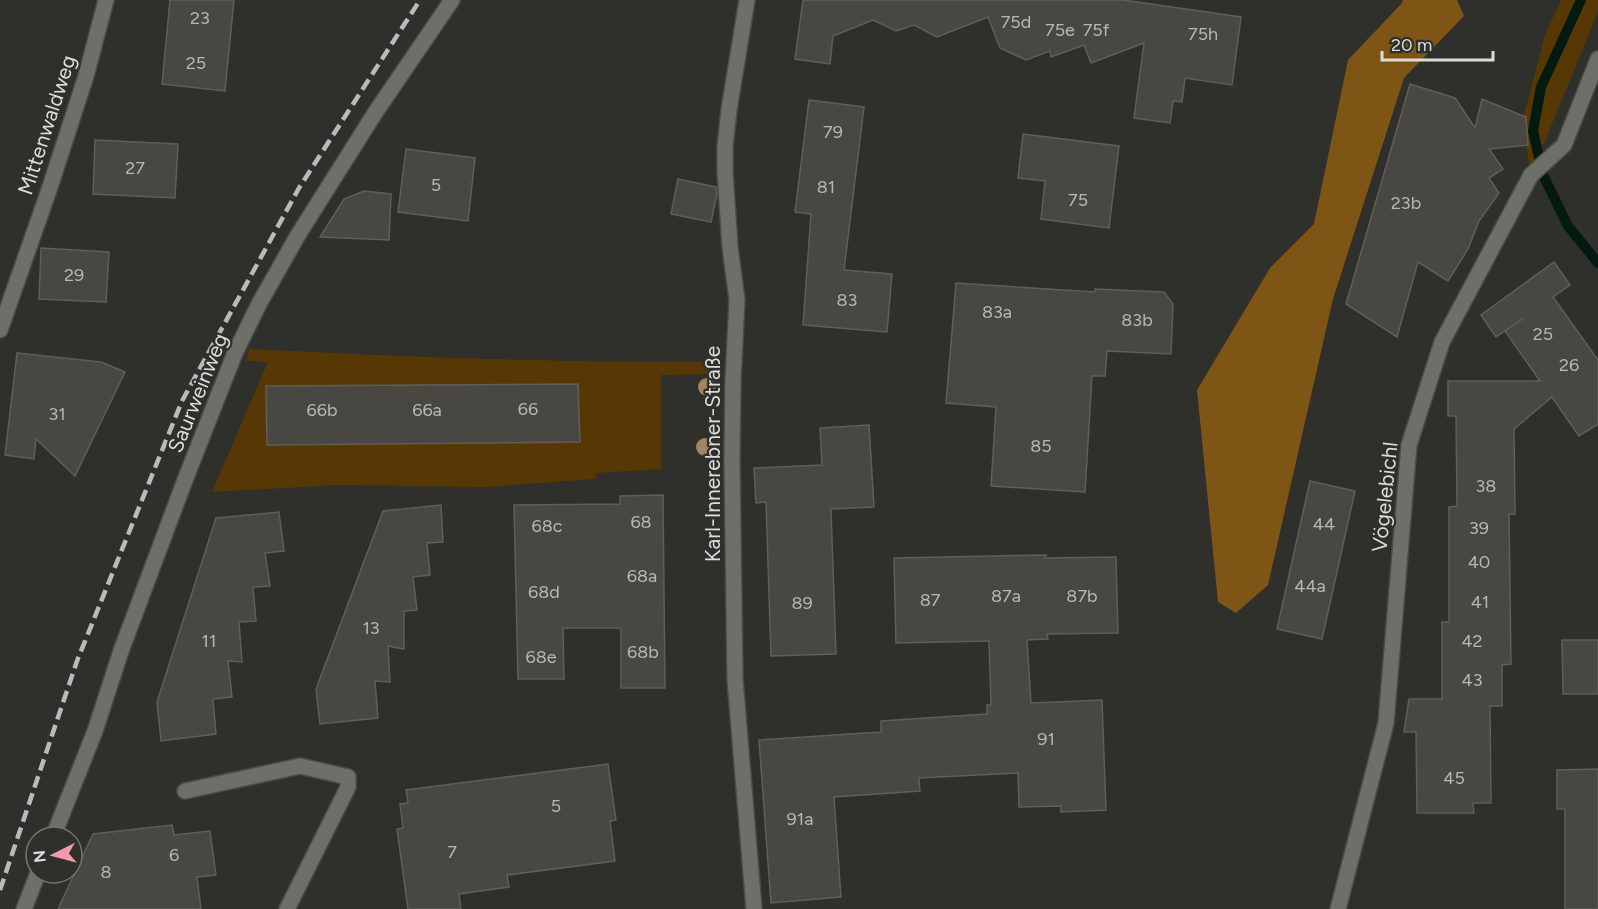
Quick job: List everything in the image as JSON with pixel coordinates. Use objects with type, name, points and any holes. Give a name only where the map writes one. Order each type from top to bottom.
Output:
[{"type":"street","name":"Mittenwaldweg","points":[[0,330],[86,76],[105,0]]},
{"type":"street","name":"Saurweinweg","points":[[58,825],[95,731],[121,651],[185,480],[245,333],[298,235],[344,161],[452,0]]},
{"type":"street","name":"Karl-Innerebner-Straße","points":[[747,0],[729,110],[725,172],[730,246],[737,300],[732,459],[735,679],[753,909]]},
{"type":"street","name":"Vögelebichl","points":[[1338,909],[1386,723],[1409,445],[1442,342],[1531,175],[1564,146],[1598,59]]},
{"type":"street","points":[[185,791],[300,766],[348,777],[348,787],[287,909]]},
{"type":"street","points":[[24,909],[33,885]]},
{"type":"shaded area","points":[[1403,0],[1457,0],[1464,16],[1404,78],[1333,299],[1268,585],[1236,613],[1218,602],[1197,390],[1270,268],[1314,224],[1348,60]]},
{"type":"shaded area","points":[[1561,0],[1598,0],[1598,12],[1531,175],[1522,123],[1545,35]]},
{"type":"shaded area","points":[[249,349],[484,359],[719,362],[719,374],[661,375],[661,469],[597,473],[595,479],[485,487],[337,485],[212,492],[268,362],[246,361]]},
{"type":"building","points":[[170,0],[234,0],[225,91],[162,84]]},
{"type":"building","points":[[803,0],[1123,0],[1241,17],[1232,85],[1185,78],[1182,102],[1173,101],[1170,123],[1134,118],[1144,43],[1091,63],[1084,45],[1051,57],[1050,51],[1026,60],[1000,48],[988,17],[937,37],[914,25],[896,31],[873,20],[833,36],[830,64],[795,59]]},
{"type":"building","points":[[1410,84],[1455,98],[1475,128],[1482,99],[1526,117],[1528,145],[1489,149],[1503,169],[1489,178],[1499,193],[1479,221],[1468,249],[1448,281],[1418,262],[1397,337],[1346,304]]},
{"type":"building","points":[[809,100],[864,107],[844,270],[892,274],[887,332],[803,325],[811,214],[795,212]]},
{"type":"building","points":[[1023,134],[1119,146],[1109,228],[1041,219],[1045,181],[1018,178]]},
{"type":"building","points":[[95,140],[178,144],[175,198],[93,194]]},
{"type":"building","points":[[406,149],[475,158],[468,221],[398,212]]},
{"type":"building","points":[[678,179],[716,187],[717,194],[711,222],[671,214]]},
{"type":"building","points":[[364,191],[391,194],[389,240],[320,237],[344,199]]},
{"type":"building","points":[[41,248],[109,252],[106,302],[39,299]]},
{"type":"building","points":[[1554,262],[1570,285],[1553,297],[1598,360],[1598,424],[1579,436],[1552,397],[1514,429],[1515,514],[1509,514],[1511,664],[1502,665],[1502,706],[1490,706],[1491,803],[1473,803],[1474,813],[1417,813],[1416,732],[1404,732],[1409,699],[1442,699],[1442,622],[1449,622],[1449,507],[1457,506],[1456,416],[1448,416],[1448,381],[1540,381],[1505,331],[1524,318],[1496,337],[1481,315]]},
{"type":"building","points":[[956,283],[1095,292],[1095,289],[1164,292],[1173,304],[1171,354],[1107,351],[1105,376],[1092,376],[1085,492],[991,486],[996,407],[946,403]]},
{"type":"building","points":[[17,353],[101,362],[125,372],[75,476],[36,439],[34,459],[5,455]]},
{"type":"building","points":[[578,384],[580,442],[267,445],[266,386]]},
{"type":"building","points":[[869,425],[874,507],[831,509],[836,654],[771,656],[766,502],[756,503],[754,468],[822,465],[820,428]]},
{"type":"building","points":[[1310,481],[1355,491],[1322,639],[1277,629]]},
{"type":"building","points":[[663,495],[665,688],[621,688],[621,628],[563,628],[564,679],[518,679],[514,505],[620,504],[620,496]]},
{"type":"building","points":[[441,505],[443,542],[427,543],[430,575],[413,577],[417,610],[404,611],[404,649],[388,646],[390,682],[375,681],[378,718],[320,724],[316,689],[383,511]]},
{"type":"building","points":[[279,512],[284,551],[265,553],[270,586],[253,587],[256,621],[239,622],[242,662],[228,661],[232,697],[213,699],[216,734],[161,741],[157,702],[216,518]]},
{"type":"building","points":[[1046,555],[1045,558],[1116,557],[1118,633],[1047,634],[1048,639],[1027,640],[1031,703],[1102,700],[1106,810],[1061,812],[1061,806],[1019,807],[1018,773],[919,778],[920,791],[834,797],[841,897],[771,903],[759,740],[881,732],[881,721],[987,714],[987,705],[991,705],[989,641],[896,643],[894,558]]},
{"type":"building","points":[[1562,640],[1598,640],[1598,694],[1563,694]]},
{"type":"building","points":[[608,764],[616,820],[610,821],[615,861],[507,875],[509,887],[459,894],[461,909],[408,909],[397,829],[403,828],[400,804],[408,803],[406,790]]},
{"type":"building","points":[[1598,769],[1598,909],[1565,909],[1565,809],[1557,809],[1557,770]]},
{"type":"building","points":[[172,825],[174,835],[210,831],[216,875],[197,877],[201,909],[58,909],[69,885],[84,885],[84,853],[93,834]]},
{"type":"waterway","points":[[1581,0],[1541,87],[1533,131],[1543,175],[1568,226],[1598,263]]},
{"type":"railway","points":[[0,890],[77,661],[182,401],[299,188],[420,0]]}]
